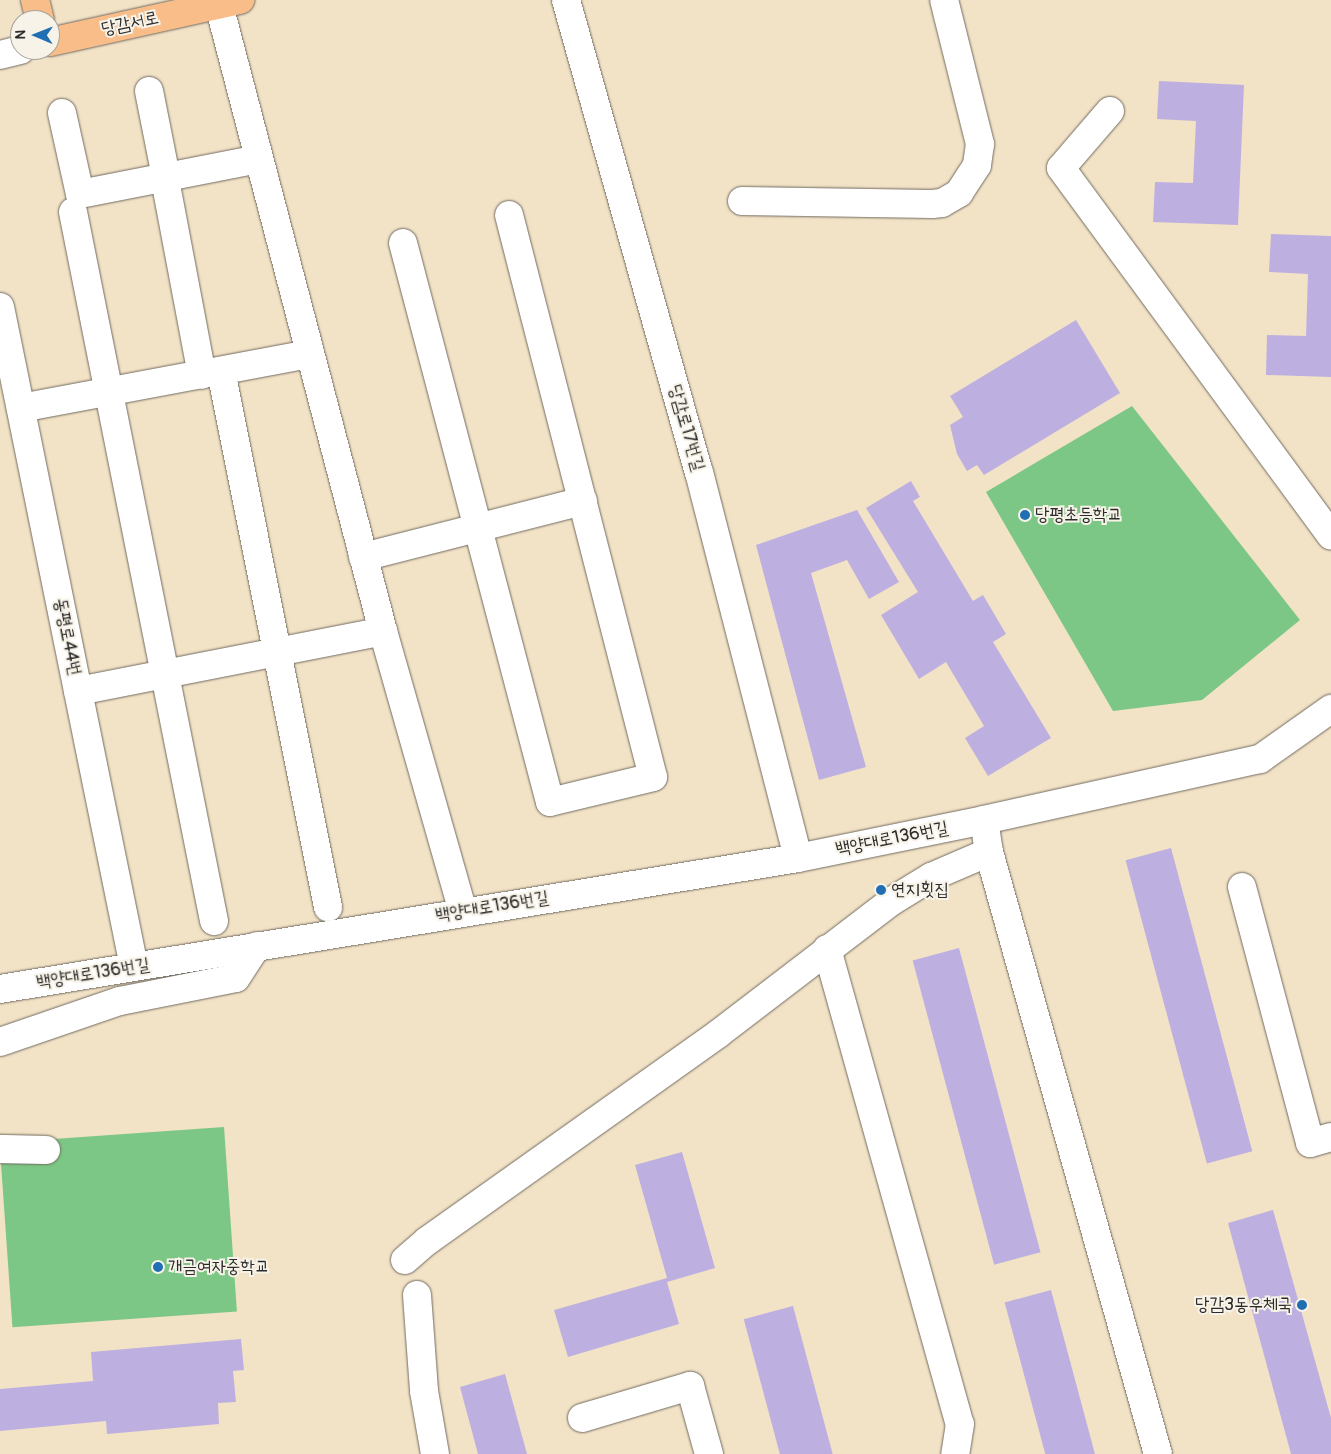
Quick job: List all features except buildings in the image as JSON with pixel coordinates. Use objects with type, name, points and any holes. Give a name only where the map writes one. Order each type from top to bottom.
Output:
[{"type":"main road","name":"당감서로","points":[[60,40],[230,2]]},
{"type":"street","name":"당감로17번길","points":[[566,0],[699,472],[798,858]]},
{"type":"street","points":[[742,201],[932,204],[942,203],[959,193],[977,166],[980,144],[944,0]]},
{"type":"street","points":[[230,2],[260,159],[383,632],[463,912]]},
{"type":"street","points":[[149,91],[167,184],[277,652],[328,907]]},
{"type":"street","points":[[1110,111],[1061,168],[1331,535]]},
{"type":"street","points":[[62,113],[80,194],[167,184],[260,159]]},
{"type":"street","points":[[73,212],[214,921]]},
{"type":"street","points":[[402,243],[550,802],[653,777],[509,215]]},
{"type":"street","name":"동평로44번","points":[[0,307],[134,967]]},
{"type":"street","points":[[21,408],[310,354]]},
{"type":"street","points":[[363,557],[583,501]]},
{"type":"street","points":[[78,691],[383,632]]},
{"type":"street","name":"백양대로136번길","points":[[0,989],[798,858],[984,820],[1260,759],[1331,709]]},
{"type":"street","points":[[984,820],[989,852],[1158,1454]]},
{"type":"street","points":[[405,1260],[427,1241],[718,1034],[892,901],[931,877],[989,852]]},
{"type":"street","points":[[1242,887],[1310,1143],[1331,1137]]},
{"type":"street","points":[[0,1042],[120,1001],[236,978],[257,946]]},
{"type":"street","points":[[827,949],[960,1424],[955,1454]]},
{"type":"street","points":[[0,1149],[46,1150]]},
{"type":"street","points":[[417,1295],[424,1391],[435,1454]]},
{"type":"street","points":[[582,1418],[690,1386],[709,1454]]},
{"type":"green space","points":[[1132,406],[1300,620],[1202,700],[1113,711],[986,492]]},
{"type":"green space","points":[[224,1127],[237,1312],[12,1327],[0,1143]]},
{"type":"place","name":"당평초등학교","points":[[1025,515]]},
{"type":"place","name":"연지횟집","points":[[881,890]]},
{"type":"place","name":"개금여자중학교","points":[[158,1267]]},
{"type":"place","name":"당감3동우체국","points":[[1302,1305]]}]
